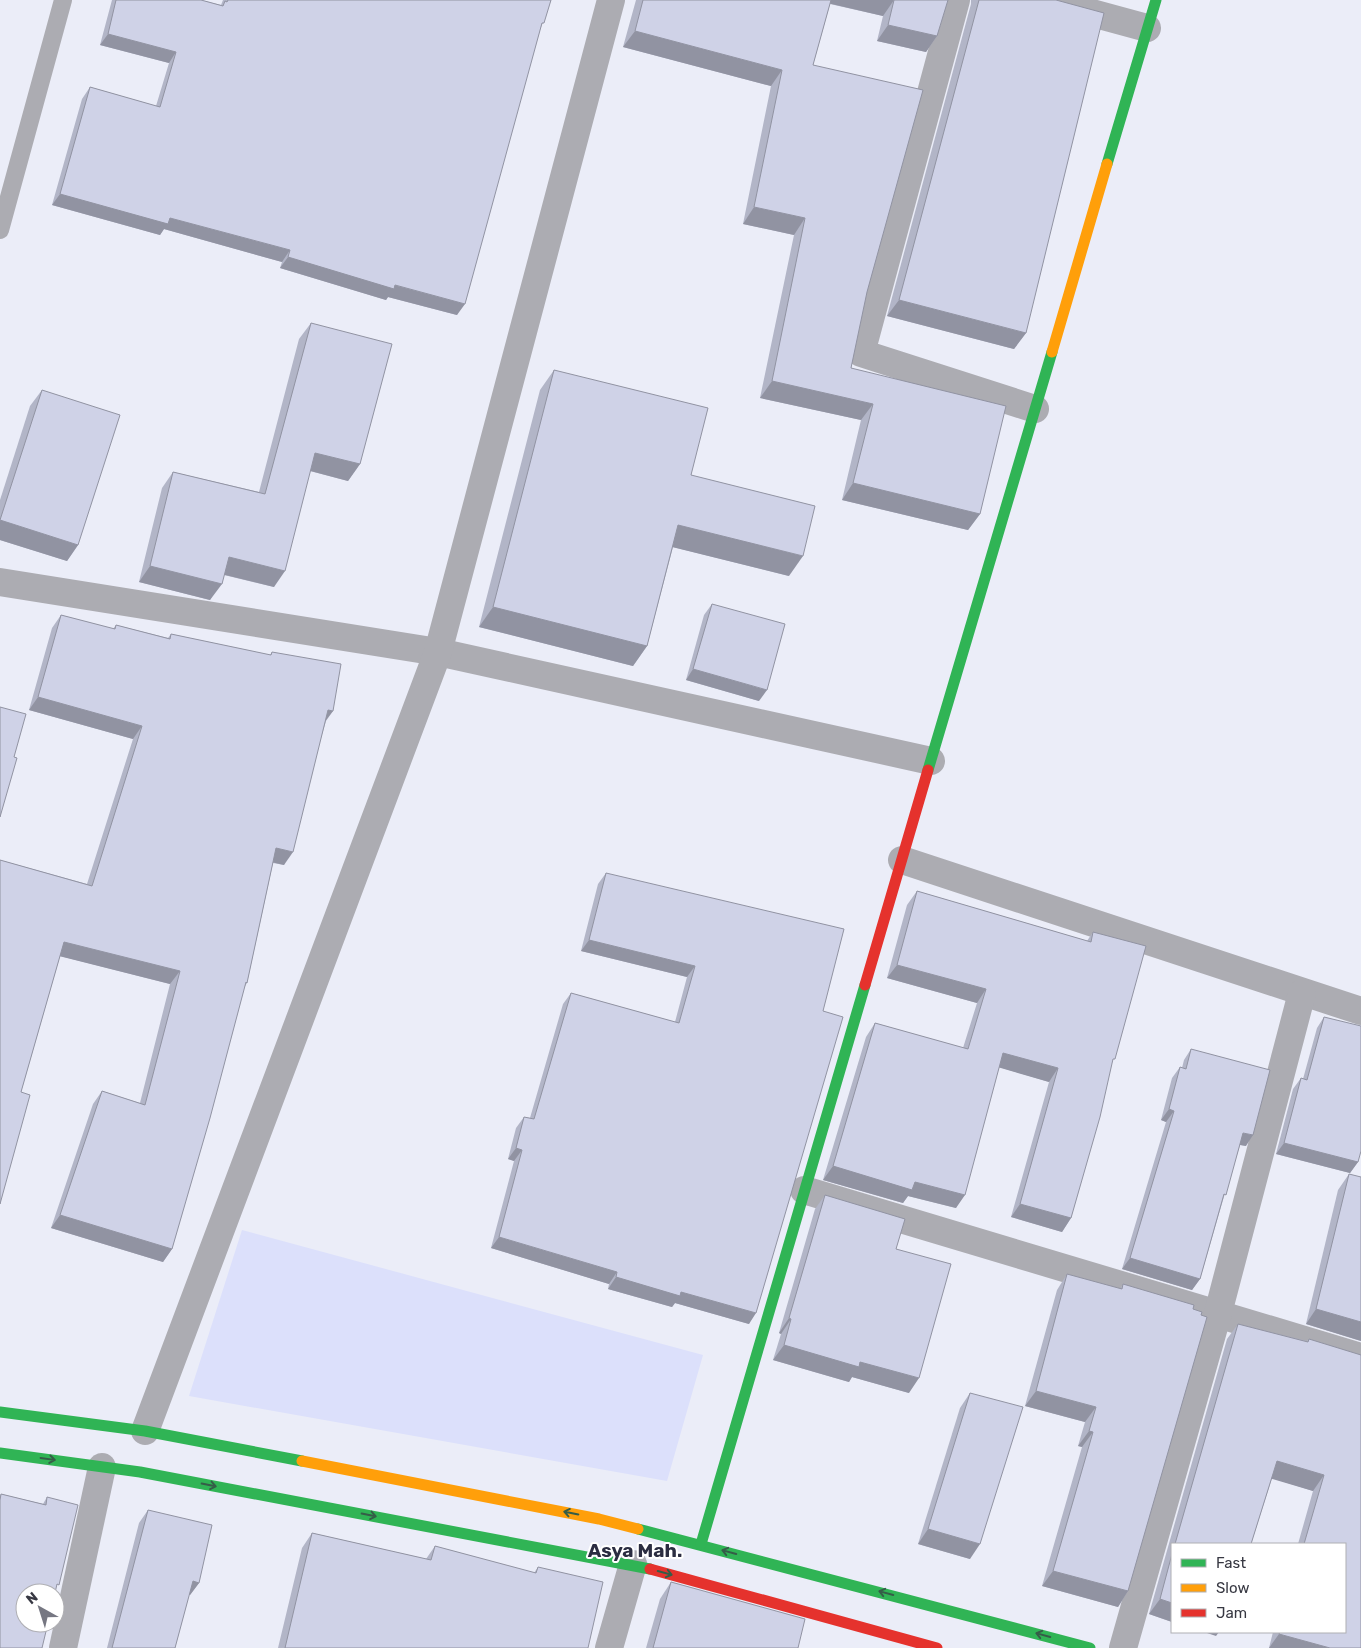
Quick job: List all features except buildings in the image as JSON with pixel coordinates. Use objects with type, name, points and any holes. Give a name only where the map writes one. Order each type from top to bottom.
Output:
[{"type":"main road","points":[[701,1544],[1156,0]]},
{"type":"main road","points":[[0,1412],[145,1431],[599,1519],[701,1544],[1090,1648]]},
{"type":"main road","points":[[0,1453],[102,1467],[632,1564],[937,1648]]},
{"type":"street","points":[[145,1431],[438,652],[611,0]]},
{"type":"street","points":[[956,0],[861,353],[1034,409]]},
{"type":"street","points":[[1044,0],[1148,28]]},
{"type":"street","points":[[0,582],[438,652],[931,762]]},
{"type":"street","points":[[902,860],[1361,1011]]},
{"type":"street","points":[[1123,1648],[1218,1313],[1302,993]]},
{"type":"street","points":[[804,1190],[1361,1357]]},
{"type":"street","points":[[63,1648],[102,1467]]},
{"type":"street","points":[[609,1648],[632,1564]]},
{"type":"lane","points":[[0,230],[63,0]]},
{"type":"shaded area","points":[[242,1230],[703,1355],[667,1481],[189,1396]]},
{"type":"traffic: fast","points":[[1107,164],[1156,0]]},
{"type":"traffic: fast","points":[[928,770],[1052,352]]},
{"type":"traffic: fast","points":[[701,1544],[865,985]]},
{"type":"traffic: fast","points":[[0,1412],[145,1431],[302,1461]]},
{"type":"traffic: fast","points":[[0,1453],[140,1472],[650,1569]]},
{"type":"traffic: fast","points":[[638,1529],[1090,1648]]},
{"type":"traffic: slow","points":[[1052,352],[1107,164]]},
{"type":"traffic: slow","points":[[302,1461],[599,1519],[638,1529]]},
{"type":"traffic: jam","points":[[865,985],[928,770]]},
{"type":"traffic: jam","points":[[650,1569],[937,1648]]},
{"type":"district","name":"Asya Mah.","points":[[635,1550]]}]
